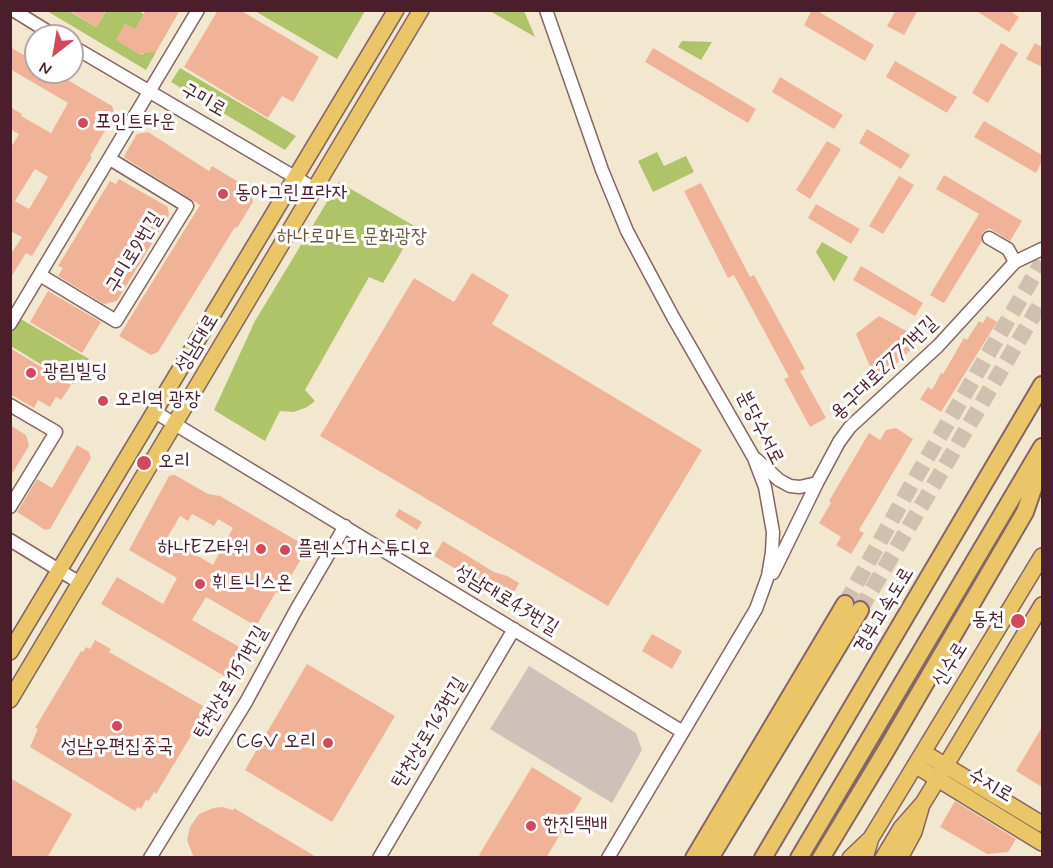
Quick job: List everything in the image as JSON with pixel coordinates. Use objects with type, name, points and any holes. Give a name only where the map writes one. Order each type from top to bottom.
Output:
[{"type":"highway","name":"경부고속도로","points":[[763,858],[1042,385]]},
{"type":"highway","points":[[799,858],[1042,447]]},
{"type":"highway","points":[[821,858],[1025,512],[1042,464]]},
{"type":"highway","points":[[694,858],[853,607],[710,858]]},
{"type":"main road","name":"성남대로","points":[[10,652],[396,10]]},
{"type":"main road","name":"성남대로","points":[[10,700],[421,10]]},
{"type":"main road","name":"신수로","points":[[870,838],[1042,556]]},
{"type":"main road","points":[[883,858],[901,828],[923,803],[1042,605]]},
{"type":"main road","name":"수지로","points":[[919,758],[1042,824]]},
{"type":"main road","name":"수지로","points":[[942,772],[1042,843]]},
{"type":"main road","points":[[900,858],[914,832],[923,803]]},
{"type":"main road","points":[[850,858],[870,838]]},
{"type":"main road","points":[[865,858],[870,838]]},
{"type":"street","points":[[13,10],[36,24]]},
{"type":"street","points":[[10,324],[198,10]]},
{"type":"street","name":"분당수서로","points":[[546,10],[602,170],[627,231],[673,317],[754,458],[765,487],[772,532],[772,552],[768,576],[756,609],[608,858]]},
{"type":"street","name":"구미로","points":[[84,53],[315,189]]},
{"type":"street","name":"구미로9번길","points":[[40,275],[116,321],[187,206],[110,159]]},
{"type":"street","points":[[989,238],[1008,249],[1015,262]]},
{"type":"street","name":"용구대로2771번길","points":[[756,609],[817,483],[839,442],[850,427],[938,346],[1015,262],[1042,249]]},
{"type":"street","points":[[10,405],[56,432],[10,507]]},
{"type":"street","name":"성남대로43번길","points":[[155,412],[682,732]]},
{"type":"street","points":[[754,458],[778,480],[790,486],[800,487],[817,483]]},
{"type":"street","name":"탄천상로151번길","points":[[150,858],[246,702],[345,526]]},
{"type":"street","points":[[10,540],[80,583]]},
{"type":"street","name":"탄천상로163번길","points":[[379,858],[514,629]]},
{"type":"shaded area","points":[[529,666],[636,733],[642,750],[612,803],[490,729]]},
{"type":"green space","points":[[47,11],[69,11],[96,27],[106,11],[138,11],[144,14],[135,30],[125,24],[117,40],[141,55],[152,49],[156,52],[146,70],[84,33],[84,24],[69,24]]},
{"type":"green space","points":[[255,11],[365,11],[337,59]]},
{"type":"green space","points":[[490,11],[524,11],[535,37]]},
{"type":"green space","points":[[682,41],[712,42],[701,60],[678,47]]},
{"type":"green space","points":[[180,68],[296,136],[285,150],[171,82]]},
{"type":"green space","points":[[657,152],[664,166],[686,156],[694,172],[653,192],[638,161]]},
{"type":"green space","name":"하나로마트 문화광장","points":[[339,182],[416,227],[383,283],[369,277],[305,390],[315,401],[294,412],[280,411],[265,441],[214,410],[255,321]]},
{"type":"green space","points":[[822,242],[848,257],[834,282],[816,252]]},
{"type":"green space","points":[[19,318],[89,359],[73,384],[11,346],[10,332]]},
{"type":"building","points":[[69,10],[106,10],[96,27]]},
{"type":"building","points":[[146,10],[180,10],[156,52],[141,55],[116,40],[125,24],[135,30]]},
{"type":"building","points":[[218,10],[240,10],[319,57],[293,102],[282,96],[268,118],[184,67]]},
{"type":"building","points":[[812,10],[816,10],[874,45],[865,61],[804,25]]},
{"type":"building","points":[[896,10],[918,10],[904,35],[887,26]]},
{"type":"building","points":[[975,10],[1009,10],[1019,17],[1009,32]]},
{"type":"building","points":[[1001,43],[1018,53],[988,103],[972,93]]},
{"type":"building","points":[[1035,43],[1042,47],[1042,67],[1026,59]]},
{"type":"building","points":[[10,47],[24,55],[24,77],[10,69]]},
{"type":"building","points":[[653,48],[756,109],[748,123],[645,62]]},
{"type":"building","points":[[895,61],[957,97],[947,113],[886,77]]},
{"type":"building","points":[[780,77],[843,115],[834,129],[772,92]]},
{"type":"building","points":[[36,84],[74,84],[112,106],[115,114],[90,156],[92,157],[32,256],[26,253],[10,279],[10,255],[22,237],[10,231],[10,149],[19,134],[10,129],[10,107],[51,133],[68,103]],"holes":[[[35,169],[48,177],[29,209],[15,201]]]},
{"type":"building","points":[[984,121],[1042,155],[1042,161],[1036,173],[974,137]]},
{"type":"building","points":[[867,129],[910,155],[901,169],[859,143]]},
{"type":"building","points":[[148,132],[209,171],[212,166],[250,189],[253,202],[237,228],[235,227],[158,352],[151,355],[119,336],[200,205],[125,158],[137,134]]},
{"type":"building","points":[[827,141],[841,149],[810,199],[796,190]]},
{"type":"building","points":[[944,175],[1022,221],[1010,241],[989,228],[982,233],[982,241],[944,303],[930,295],[979,214],[936,189]]},
{"type":"building","points":[[899,176],[914,185],[883,234],[869,226]]},
{"type":"building","points":[[119,179],[168,207],[169,215],[117,301],[104,304],[58,276],[63,268],[58,266],[110,181],[116,184]]},
{"type":"building","points":[[701,183],[750,277],[754,275],[805,369],[800,371],[826,418],[810,427],[784,379],[789,377],[734,275],[728,278],[684,191]]},
{"type":"building","points":[[816,204],[860,229],[851,244],[808,218]]},
{"type":"building","points":[[861,266],[923,303],[915,316],[853,280]]},
{"type":"building","points":[[472,273],[509,295],[492,324],[702,450],[608,606],[320,436],[414,278],[454,302]]},
{"type":"building","points":[[48,291],[101,322],[82,353],[30,322]]},
{"type":"building","points":[[879,316],[921,339],[877,383],[856,334]]},
{"type":"building","points":[[987,316],[997,322],[941,412],[920,399],[928,387],[932,390],[964,338],[967,340],[979,321],[983,323]]},
{"type":"building","name":"광림빌딩","points":[[10,348],[71,385],[61,400],[56,397],[50,407],[38,400],[34,408],[10,394]]},
{"type":"building","points":[[10,425],[26,435],[29,446],[10,477]]},
{"type":"building","points":[[896,428],[913,439],[859,530],[864,533],[851,554],[836,545],[841,537],[819,523],[831,503],[829,501],[869,433],[880,440],[886,430]]},
{"type":"building","points":[[77,445],[89,452],[91,458],[50,529],[45,530],[17,512],[37,479],[52,488]]},
{"type":"building","points":[[175,475],[208,494],[220,496],[299,542],[303,556],[280,594],[276,592],[256,626],[206,597],[192,620],[243,649],[226,677],[101,604],[117,577],[163,604],[177,578],[129,550],[169,476]],"holes":[[[192,514],[214,526],[218,519],[233,528],[213,565],[167,538],[180,516],[188,521]]]},
{"type":"building","points":[[399,509],[422,522],[417,530],[395,516]]},
{"type":"building","points":[[443,541],[494,572],[519,583],[509,601],[434,556]]},
{"type":"building","points":[[652,634],[682,651],[672,669],[642,651]]},
{"type":"building","name":"성남우편집중국","points":[[95,640],[111,649],[109,652],[203,706],[196,723],[198,724],[156,794],[154,792],[141,809],[138,807],[135,811],[30,747],[38,729],[35,728],[81,651],[83,652],[86,647],[90,649]]},
{"type":"building","points":[[307,664],[395,716],[332,822],[245,770]]},
{"type":"building","points":[[1042,727],[1042,787],[1016,771]]},
{"type":"building","name":"한진택배","points":[[532,767],[582,798],[546,858],[483,858],[479,855]]},
{"type":"building","points":[[10,778],[72,814],[47,858],[10,858]]},
{"type":"building","points":[[955,801],[1016,839],[1008,852],[987,854],[940,827]]},
{"type":"building","points":[[222,807],[233,810],[234,808],[318,858],[194,858],[187,840],[190,827],[199,814]]},
{"type":"tunnel","points":[[845,604],[913,482],[1042,262]]},
{"type":"tunnel","points":[[860,610],[1042,301]]},
{"type":"place","name":"포인트타운","points":[[83,123]]},
{"type":"place","name":"동아그린프라자","points":[[223,194]]},
{"type":"place","name":"광림빌딩","points":[[31,373]]},
{"type":"place","name":"오리역 광장","points":[[103,401]]},
{"type":"place","name":"오리","points":[[144,463]]},
{"type":"place","name":"하나EZ타워","points":[[261,549]]},
{"type":"place","name":"플렉스JH스튜디오","points":[[285,550]]},
{"type":"place","name":"휘트니스온","points":[[200,584]]},
{"type":"place","name":"동천","points":[[1018,621]]},
{"type":"place","name":"성남우편집중국","points":[[117,726]]},
{"type":"place","name":"CGV 오리","points":[[328,743]]},
{"type":"place","name":"한진택배","points":[[531,826]]}]
